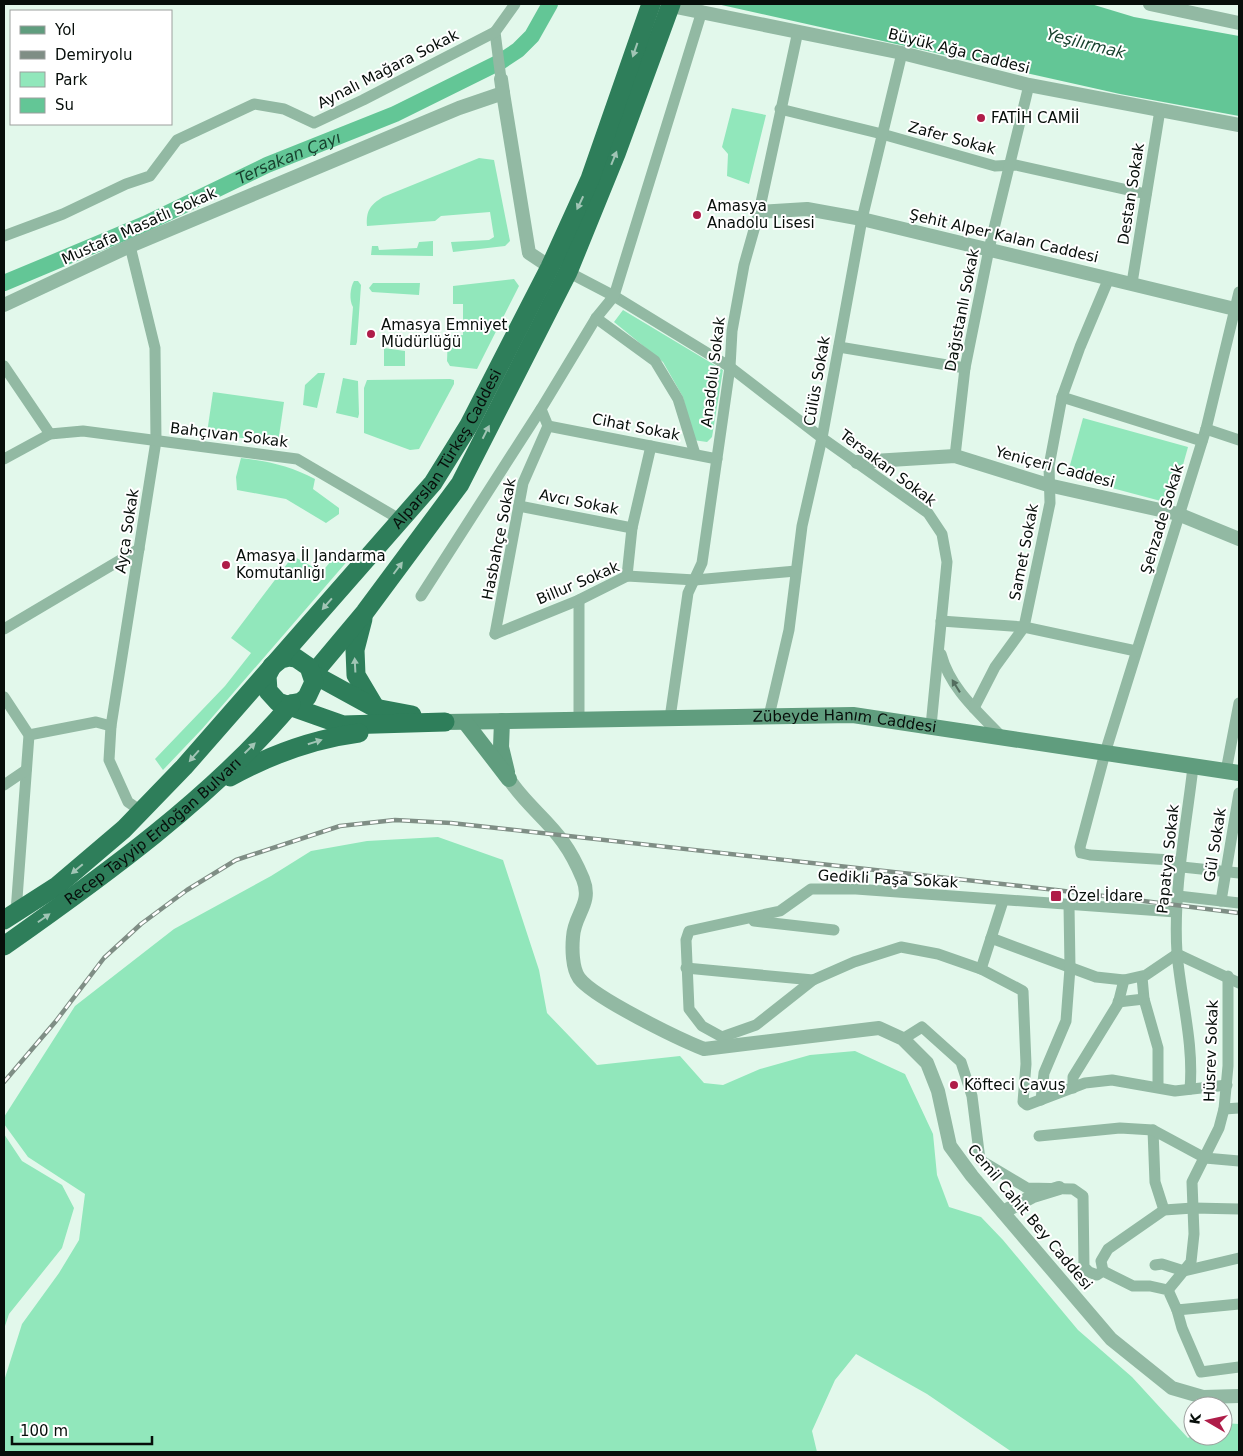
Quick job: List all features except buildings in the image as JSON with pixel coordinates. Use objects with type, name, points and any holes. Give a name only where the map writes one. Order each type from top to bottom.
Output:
[{"type":"highway","name":"Alparslan Türkeş Caddesi","points":[[272,666],[433,483],[559,270],[651,4]]},
{"type":"highway","name":"Alparslan Türkeş Caddesi","points":[[313,674],[365,612],[460,484],[559,270],[616,154],[671,5]]},
{"type":"highway","points":[[365,612],[355,650],[356,675],[376,708]]},
{"type":"highway","points":[[296,658],[309,667],[313,674],[376,708],[445,722],[343,725],[291,704],[278,702],[268,691],[267,676],[272,666],[281,659],[296,658]]},
{"type":"highway","name":"Recep Tayyip Erdoğan Bulvarı","points":[[10,916],[57,886],[124,829],[184,767],[272,666]]},
{"type":"highway","points":[[291,704],[301,702],[307,697],[312,690],[313,674]]},
{"type":"highway","name":"Recep Tayyip Erdoğan Bulvarı","points":[[4,946],[87,888],[207,789],[271,728],[291,704]]},
{"type":"highway","points":[[207,789],[265,757],[334,736],[445,722]]},
{"type":"main road","name":"Zübeyde Hanım Caddesi","points":[[445,722],[853,715],[1000,735],[1233,772]]},
{"type":"main road","points":[[502,721],[501,747],[509,779]]},
{"type":"main road","points":[[465,722],[509,779]]},
{"type":"street","points":[[515,4],[495,32],[529,253],[559,270]]},
{"type":"street","points":[[1150,4],[1239,23]]},
{"type":"street","name":"Büyük Ağa Caddesi","points":[[671,5],[902,53],[1029,85],[1239,125]]},
{"type":"street","points":[[421,596],[541,409],[596,318],[614,296],[702,11]]},
{"type":"street","name":"Anadolu Sokak","points":[[670,718],[688,593],[702,563],[730,367],[734,322],[744,265],[759,212],[798,31]]},
{"type":"street","name":"Aynalı Mağara Sokak","points":[[4,236],[63,214],[126,184],[150,176],[177,140],[254,104],[284,109],[314,123],[495,32]]},
{"type":"street","name":"Cülüs Sokak","points":[[769,716],[789,630],[802,526],[822,438],[862,219],[902,53]]},
{"type":"street","name":"Dağıstanlı Sokak","points":[[955,456],[965,368],[989,249],[1029,85]]},
{"type":"street","name":"Mustafa Masatlı Sokak","points":[[4,305],[130,246],[459,108],[502,86]]},
{"type":"street","name":"Zafer Sokak","points":[[780,109],[882,134],[995,166],[1016,165],[1146,194]]},
{"type":"street","name":"Destan Sokak","points":[[1132,283],[1160,110]]},
{"type":"street","name":"Şehit Alper Kalan Caddesi","points":[[759,212],[807,209],[862,219],[1237,309]]},
{"type":"street","name":"Ayça Sokak","points":[[130,246],[155,348],[156,441],[110,726],[109,760],[128,802],[141,811]]},
{"type":"street","name":"Tersakan Sokak","points":[[559,270],[614,296],[730,367],[822,438],[928,513],[942,534],[947,562],[931,726]]},
{"type":"street","name":"Samet Sokak","points":[[974,708],[995,667],[1024,626],[1050,503],[1048,485],[1049,466],[1062,398],[1080,347],[1109,278]]},
{"type":"street","name":"Şehzade Sokak","points":[[1182,867],[1171,860],[1090,855],[1081,852],[1080,847],[1105,752],[1206,429],[1237,309],[1239,292]]},
{"type":"street","points":[[596,318],[655,360],[678,399],[695,454]]},
{"type":"street","points":[[839,347],[965,368]]},
{"type":"street","points":[[4,366],[50,434],[4,459]]},
{"type":"street","points":[[1062,398],[1202,441]]},
{"type":"street","points":[[541,409],[548,426]]},
{"type":"street","name":"Cihat Sokak","points":[[548,426],[717,459]]},
{"type":"street","name":"Hasbahçe Sokak","points":[[495,634],[523,482],[548,426]]},
{"type":"street","points":[[1206,429],[1239,440]]},
{"type":"street","name":"Bahçıvan Sokak","points":[[50,434],[83,431],[297,459],[401,520]]},
{"type":"street","points":[[627,576],[632,528],[651,446]]},
{"type":"street","name":"Yeniçeri Caddesi","points":[[857,462],[955,456],[1048,485],[1178,514],[1239,539]]},
{"type":"street","name":"Avcı Sokak","points":[[519,506],[632,528]]},
{"type":"street","points":[[4,629],[139,549]]},
{"type":"street","name":"Billur Sokak","points":[[495,634],[579,600],[627,576],[695,580],[796,571]]},
{"type":"street","points":[[579,600],[579,720]]},
{"type":"street","points":[[941,621],[1024,626],[1136,651]]},
{"type":"street","name":"Tersakan Sokak","points":[[939,645],[945,668],[961,695],[1000,735]]},
{"type":"street","points":[[4,696],[29,735],[10,916]]},
{"type":"street","points":[[1233,772],[1239,703]]},
{"type":"street","points":[[29,735],[96,722],[110,726]]},
{"type":"street","name":"Papatya Sokak","points":[[1190,1089],[1192,1064],[1178,954],[1176,912],[1193,767]]},
{"type":"street","points":[[4,786],[26,770]]},
{"type":"street","name":"Cemil Cahit Bey Caddesi","points":[[509,779],[519,796],[563,842],[583,879],[588,896],[573,935],[573,958],[579,977],[601,997],[686,1042],[704,1049],[879,1028],[903,1039],[927,1063],[938,1091],[950,1146],[1003,1212],[1111,1339],[1172,1388],[1203,1397],[1239,1396]]},
{"type":"street","name":"Gül Sokak","points":[[1221,901],[1239,793]]},
{"type":"street","points":[[1182,867],[1239,873]]},
{"type":"street","name":"Gedikli Paşa Sokak","points":[[722,1037],[702,1026],[689,1009],[686,940],[689,930],[780,912],[811,889],[856,889],[1176,912]]},
{"type":"street","points":[[1178,896],[1239,903]]},
{"type":"street","points":[[981,969],[1003,901]]},
{"type":"street","points":[[1041,1100],[1044,1073],[1066,1021],[1070,968],[1069,905]]},
{"type":"street","points":[[747,920],[834,930]]},
{"type":"street","points":[[991,938],[1096,978],[1124,980],[1142,977],[1178,954],[1228,976],[1239,983]]},
{"type":"street","points":[[704,1049],[722,1037],[756,1025],[813,980],[854,962],[901,947],[938,954],[981,969],[1023,991],[1026,1064],[1023,1102],[1029,1106],[1085,1083],[1112,1080],[1175,1091],[1227,1085]]},
{"type":"street","points":[[686,968],[813,980]]},
{"type":"street","name":"Hüsrev Sokak","points":[[1168,1290],[1192,1262],[1192,1182],[1219,1128],[1224,1109],[1227,1085],[1228,976]]},
{"type":"street","points":[[1142,977],[1144,999],[1158,1048],[1158,1088]]},
{"type":"street","points":[[1073,1088],[1073,1077],[1118,1002],[1124,980]]},
{"type":"street","points":[[1118,1002],[1144,999]]},
{"type":"street","points":[[903,1039],[922,1027],[961,1062],[972,1096],[980,1160],[1027,1188],[1073,1189],[1082,1196],[1084,1267],[1089,1272],[1097,1275],[1103,1271]]},
{"type":"street","points":[[1224,1109],[1239,1108]]},
{"type":"street","points":[[1039,1136],[1120,1128],[1153,1130],[1205,1158],[1239,1161]]},
{"type":"street","points":[[1153,1130],[1156,1182],[1164,1210]]},
{"type":"street","points":[[1003,1212],[1033,1196],[1059,1188]]},
{"type":"street","points":[[1103,1271],[1101,1261],[1108,1249],[1164,1210],[1193,1208],[1239,1209]]},
{"type":"street","points":[[1155,1264],[1162,1264],[1184,1271],[1239,1258]]},
{"type":"street","points":[[1103,1271],[1134,1286],[1150,1286],[1168,1290],[1201,1372],[1239,1367]]},
{"type":"street","points":[[1177,1310],[1239,1304]]},
{"type":"green space","points":[[732,108],[766,115],[749,184],[727,176],[728,154],[722,147]]},
{"type":"green space","points":[[479,158],[494,160],[510,241],[505,246],[453,252],[451,242],[489,240],[494,237],[490,212],[441,216],[435,221],[367,226],[367,216],[370,209],[383,197]]},
{"type":"green space","points":[[433,241],[433,256],[371,255],[372,246],[378,246],[379,250],[417,248],[419,242]]},
{"type":"green space","points":[[514,279],[519,286],[477,369],[450,366],[447,361],[448,336],[463,335],[463,304],[453,304],[453,286]]},
{"type":"green space","points":[[354,281],[358,281],[361,285],[357,342],[356,345],[350,345],[353,307],[350,294]]},
{"type":"green space","points":[[373,283],[420,283],[419,295],[372,292],[369,288]]},
{"type":"green space","points":[[623,310],[723,370],[712,437],[707,442],[693,440],[683,397],[663,362],[614,322]]},
{"type":"green space","points":[[384,348],[405,351],[405,366],[384,366]]},
{"type":"green space","points":[[318,373],[325,373],[317,408],[303,405],[305,385]]},
{"type":"green space","points":[[343,378],[358,381],[358,418],[336,413]]},
{"type":"green space","points":[[367,380],[454,380],[454,384],[419,449],[410,450],[364,433],[364,388]]},
{"type":"green space","points":[[213,392],[284,402],[278,443],[207,433]]},
{"type":"green space","points":[[1083,418],[1188,447],[1172,504],[1067,476]]},
{"type":"green space","points":[[241,458],[279,465],[315,479],[313,489],[339,508],[339,514],[326,523],[286,499],[237,490],[236,477]]},
{"type":"green space","points":[[339,551],[350,558],[202,729],[163,770],[155,759],[225,686],[251,653],[231,638],[293,556],[322,572]]},
{"type":"green space","points":[[438,837],[503,860],[539,970],[547,1013],[597,1065],[680,1056],[704,1083],[723,1085],[760,1069],[810,1055],[855,1051],[905,1074],[933,1134],[937,1175],[949,1207],[981,1217],[1003,1240],[1078,1330],[1132,1377],[1183,1433],[1183,1446],[1233,1446],[1233,1424],[1239,1424],[1239,1452],[1012,1452],[927,1394],[856,1354],[835,1380],[812,1431],[817,1452],[4,1452],[4,1381],[22,1324],[59,1273],[79,1240],[85,1194],[28,1157],[4,1124],[4,1117],[75,1006],[174,929],[271,876],[311,851],[367,841]]},
{"type":"green space","points":[[4,1134],[22,1161],[62,1185],[74,1208],[62,1248],[9,1314],[4,1329]]},
{"type":"water","name":"Yeşilırmak","points":[[717,4],[1091,4],[1134,17],[1239,36],[1239,116],[1120,94]]},
{"type":"waterway","name":"Tersakan Çayı","points":[[4,283],[145,224],[267,165],[395,114],[500,62],[518,50],[532,36],[550,4]]},
{"type":"railway","points":[[4,1082],[56,1021],[104,958],[141,924],[187,890],[236,860],[340,826],[395,820],[451,823],[1056,890],[1239,913]]},
{"type":"place","name":"FATİH CAMİİ","points":[[981,118]]},
{"type":"place","name":"Amasya Anadolu Lisesi","points":[[697,215]]},
{"type":"place","name":"Amasya Emniyet Müdürlüğü","points":[[371,334]]},
{"type":"place","name":"Amasya İl Jandarma Komutanlığı","points":[[226,565]]},
{"type":"place","name":"Özel İdare","points":[[1056,896]]},
{"type":"place","name":"Köfteci Çavuş","points":[[954,1085]]}]
